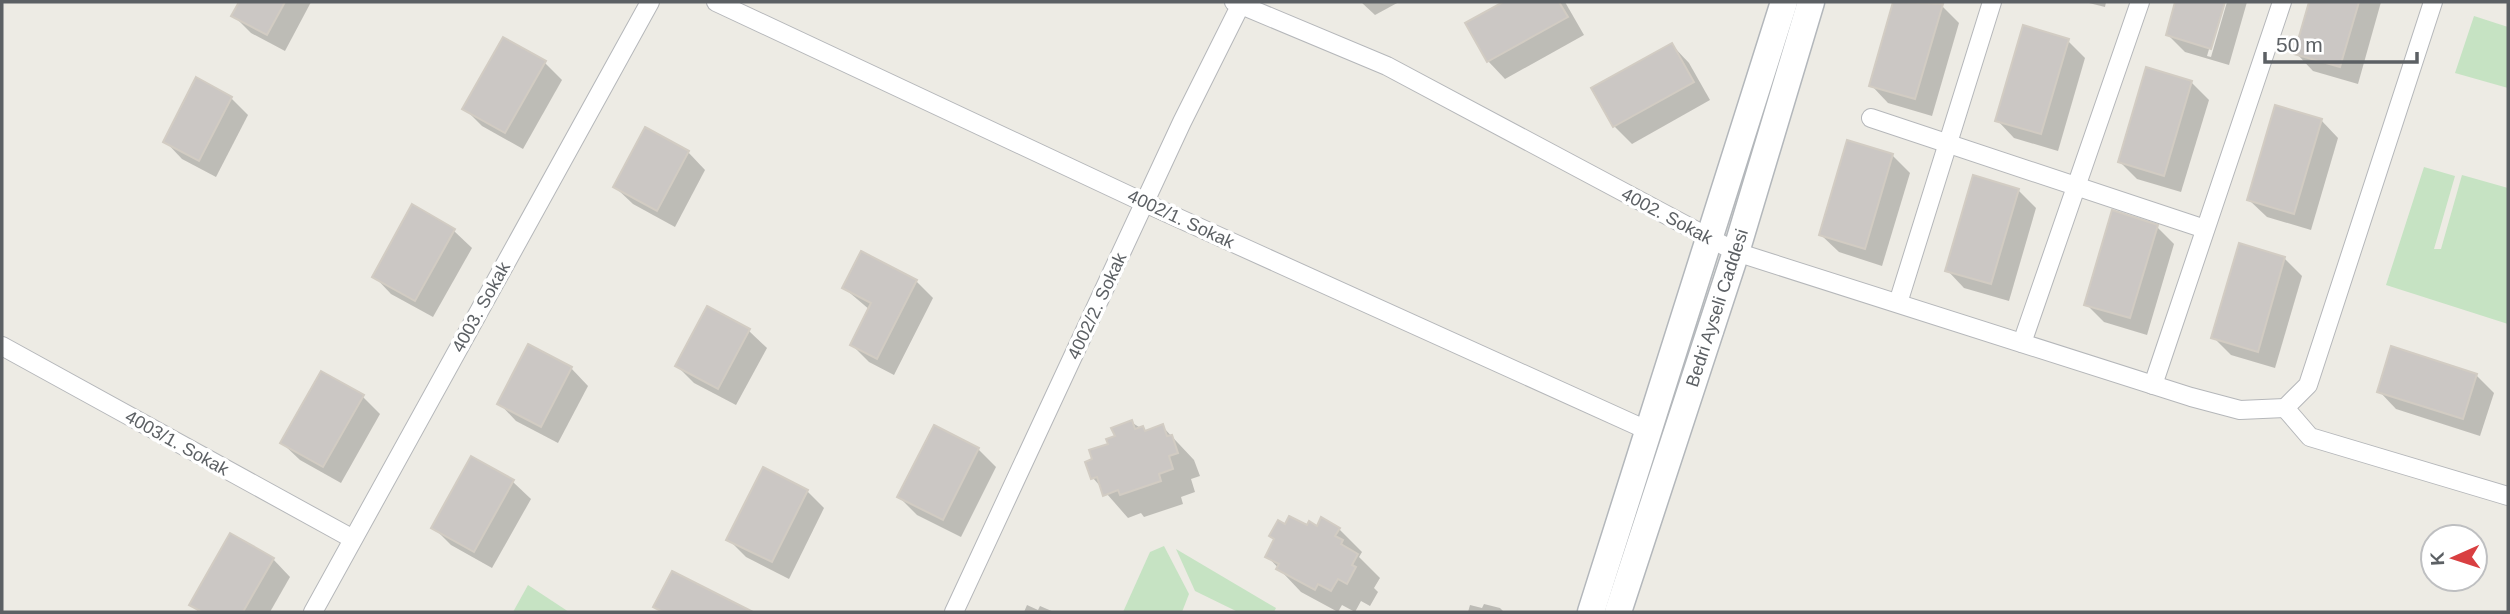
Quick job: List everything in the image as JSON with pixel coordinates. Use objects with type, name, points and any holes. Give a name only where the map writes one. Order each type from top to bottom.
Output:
[{"type":"main road","name":"Bedri Ayseli Caddesi","points":[[1591,612],[1784,2]]},
{"type":"main road","name":"Bedri Ayseli Caddesi","points":[[1618,612],[1736,252],[1811,2]]},
{"type":"street","name":"4003. Sokak","points":[[313,612],[650,2]]},
{"type":"street","name":"4002/1. Sokak","points":[[716,2],[1144,203],[1650,431]]},
{"type":"street","points":[[1898,303],[1992,2]]},
{"type":"street","points":[[2022,343],[2140,2]]},
{"type":"street","points":[[2152,385],[2282,2]]},
{"type":"street","points":[[2432,2],[2308,385],[2285,408],[2310,438],[2508,495]]},
{"type":"street","name":"4002/2. Sokak","points":[[954,612],[1239,3]]},
{"type":"street","name":"4002. Sokak","points":[[1239,3],[1387,66],[1736,252],[2152,385],[2240,410],[2285,408]]},
{"type":"street","points":[[1871,118],[2205,229]]},
{"type":"street","name":"4003/1. Sokak","points":[[2,346],[353,540]]},
{"type":"green space","points":[[2474,16],[2508,27],[2508,88],[2455,73]]},
{"type":"green space","points":[[2424,167],[2455,176],[2434,249],[2441,249],[2462,175],[2508,188],[2508,324],[2386,285]]},
{"type":"green space","points":[[1164,546],[1189,594],[1182,612],[1123,612],[1150,552]]},
{"type":"green space","points":[[1176,549],[1276,608],[1274,612],[1238,612],[1195,591]]},
{"type":"green space","points":[[528,585],[569,612],[513,612]]},
{"type":"building","points":[[239,2],[285,2],[267,35],[231,16]]},
{"type":"building","points":[[1503,2],[1559,2],[1568,17],[1487,62],[1465,23]]},
{"type":"building","points":[[1893,2],[1943,4],[1915,99],[1869,86]]},
{"type":"building","points":[[2175,2],[2225,2],[2211,49],[2166,35]]},
{"type":"building","points":[[2309,2],[2359,2],[2340,67],[2294,54]]},
{"type":"building","points":[[2023,25],[2069,39],[2041,134],[1995,121]]},
{"type":"building","points":[[503,37],[546,61],[505,133],[462,109]]},
{"type":"building","points":[[1672,43],[1694,82],[1613,127],[1591,88]]},
{"type":"building","points":[[2146,67],[2192,81],[2164,176],[2118,162]]},
{"type":"building","points":[[196,77],[232,97],[199,161],[163,142]]},
{"type":"building","points":[[2275,105],[2322,119],[2294,214],[2247,200]]},
{"type":"building","points":[[645,127],[689,151],[657,211],[613,187]]},
{"type":"building","points":[[1847,140],[1893,154],[1865,249],[1819,235]]},
{"type":"building","points":[[1973,175],[2019,189],[1991,284],[1945,271]]},
{"type":"building","points":[[412,204],[455,229],[415,301],[372,277]]},
{"type":"building","points":[[2112,210],[2158,225],[2130,318],[2084,305]]},
{"type":"building","points":[[2239,243],[2285,257],[2258,352],[2211,338]]},
{"type":"building","points":[[861,251],[917,280],[877,359],[850,345],[871,303],[842,288]]},
{"type":"building","points":[[707,306],[750,329],[718,389],[675,366]]},
{"type":"building","points":[[528,344],[572,367],[541,427],[497,404]]},
{"type":"building","points":[[2391,346],[2477,374],[2463,419],[2377,392]]},
{"type":"building","points":[[321,371],[364,395],[323,467],[280,443]]},
{"type":"building","points":[[1132,420],[1135,429],[1143,426],[1145,431],[1163,424],[1167,436],[1172,435],[1178,453],[1169,456],[1173,469],[1159,474],[1161,481],[1120,495],[1118,490],[1103,496],[1097,477],[1091,479],[1085,462],[1092,459],[1089,450],[1108,444],[1106,439],[1115,436],[1111,428]]},
{"type":"building","points":[[934,425],[979,448],[943,520],[897,497]]},
{"type":"building","points":[[471,456],[514,480],[474,552],[431,528]]},
{"type":"building","points":[[763,467],[808,490],[772,562],[726,540]]},
{"type":"building","points":[[1289,516],[1307,525],[1309,521],[1317,526],[1321,517],[1340,528],[1335,536],[1343,540],[1341,544],[1358,554],[1352,565],[1356,567],[1347,584],[1338,579],[1331,591],[1318,584],[1315,590],[1276,569],[1279,564],[1265,557],[1274,539],[1269,536],[1278,520],[1285,524]]},
{"type":"building","points":[[230,533],[274,558],[243,612],[202,612],[189,605]]},
{"type":"building","points":[[672,571],[753,612],[663,612],[653,607]]}]
